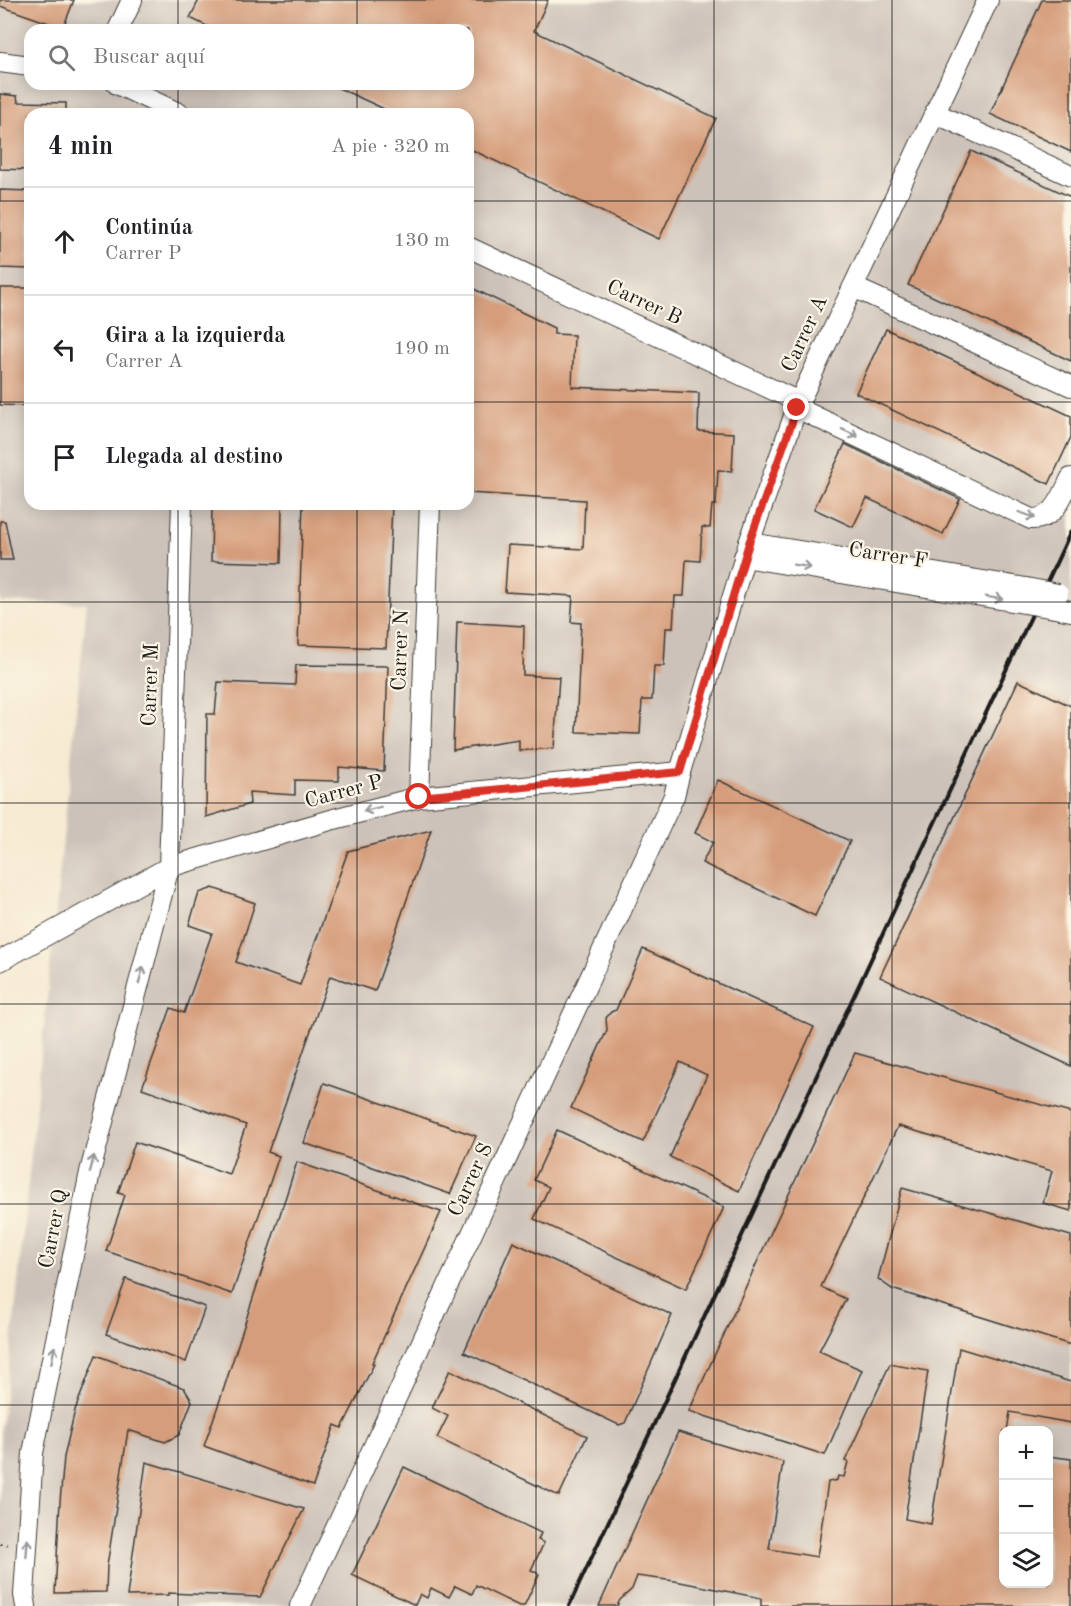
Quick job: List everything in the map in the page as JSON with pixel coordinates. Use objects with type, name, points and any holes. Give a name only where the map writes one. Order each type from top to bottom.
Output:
[{"type":"street","points":[[121,24],[132,0]]},
{"type":"street","name":"Carrer A","points":[[680,772],[747,550],[798,405],[988,0]]},
{"type":"street","points":[[0,62],[24,65]]},
{"type":"street","points":[[130,90],[167,108]]},
{"type":"street","points":[[935,113],[1071,176]]},
{"type":"street","name":"Carrer B","points":[[474,250],[1031,519],[1046,517],[1052,512],[1071,478]]},
{"type":"street","points":[[854,287],[1071,386]]},
{"type":"street","name":"Carrer M","points":[[169,867],[182,510]]},
{"type":"street","name":"Carrer N","points":[[419,797],[430,510]]},
{"type":"street","name":"Carrer F","points":[[747,550],[1064,602]]},
{"type":"street","name":"Carrer P","points":[[0,961],[169,867],[334,819],[419,797],[680,772]]},
{"type":"street","name":"Carrer S","points":[[300,1606],[674,796],[680,772]]},
{"type":"street","name":"Carrer Q","points":[[26,1606],[24,1595],[33,1453],[90,1172],[169,867]]},
{"type":"shaded area","points":[[0,0],[1071,0],[1071,1606],[0,1606],[0,1436],[11,1351],[87,603],[0,602]]},
{"type":"building","points":[[0,0],[74,0],[65,24],[52,24],[0,6]]},
{"type":"building","points":[[199,0],[548,0],[534,31],[716,118],[659,239],[474,151],[474,108],[382,108],[343,90],[474,90],[474,24],[202,24],[190,18]]},
{"type":"building","points":[[1042,0],[1071,0],[1071,152],[990,114]]},
{"type":"building","points":[[0,94],[17,96],[18,102],[66,103],[66,108],[24,108],[24,170],[0,169]]},
{"type":"building","points":[[971,151],[1071,197],[1071,361],[908,285]]},
{"type":"building","points":[[0,190],[24,191],[24,269],[0,268]]},
{"type":"building","points":[[0,288],[24,288],[24,406],[0,405]]},
{"type":"building","points":[[474,289],[554,328],[554,334],[574,335],[572,387],[699,393],[698,431],[734,433],[732,471],[718,470],[716,505],[712,505],[710,528],[702,527],[700,561],[686,560],[684,596],[675,596],[673,628],[666,628],[664,666],[654,666],[652,700],[642,700],[640,734],[576,732],[581,623],[571,622],[573,596],[505,592],[508,545],[583,549],[585,500],[474,493]]},
{"type":"building","points":[[886,329],[1071,416],[1071,437],[1049,484],[856,393]]},
{"type":"building","points":[[845,444],[960,499],[943,534],[867,498],[853,527],[814,509]]},
{"type":"building","points":[[212,510],[282,510],[281,563],[211,561]]},
{"type":"building","points":[[303,510],[392,510],[386,648],[298,645]]},
{"type":"building","points":[[0,521],[5,521],[13,560],[0,560]]},
{"type":"building","points":[[457,622],[524,626],[523,675],[559,677],[554,748],[519,751],[519,740],[453,750]]},
{"type":"building","points":[[296,665],[388,666],[384,771],[339,767],[339,781],[295,780],[295,795],[249,792],[250,804],[206,817],[207,714],[215,714],[218,682],[295,685]]},
{"type":"building","points":[[1018,681],[1071,706],[1071,1066],[880,977]]},
{"type":"building","points":[[718,780],[850,841],[815,916],[702,863],[713,842],[695,833]]},
{"type":"building","points":[[431,830],[375,991],[330,976],[268,1152],[279,1156],[232,1294],[106,1251],[125,1195],[118,1193],[135,1142],[229,1174],[246,1125],[142,1088],[171,1008],[184,1013],[212,933],[189,925],[199,893],[213,888],[255,903],[236,962],[300,985],[348,851]]},
{"type":"building","points":[[643,949],[814,1027],[739,1191],[670,1157],[707,1075],[680,1062],[643,1142],[571,1108],[607,1030],[606,1018],[616,1010]]},
{"type":"building","points":[[855,1053],[1071,1113],[1071,1211],[1043,1203],[1052,1171],[898,1126],[821,1287],[846,1299],[819,1351],[862,1370],[825,1455],[689,1411]]},
{"type":"building","points":[[324,1083],[476,1136],[450,1194],[304,1143]]},
{"type":"building","points":[[557,1130],[724,1207],[686,1289],[534,1219],[549,1187],[534,1180]]},
{"type":"building","points":[[297,1162],[441,1212],[372,1363],[374,1364],[342,1428],[335,1425],[313,1486],[204,1446]]},
{"type":"building","points":[[902,1188],[1071,1236],[1071,1345],[892,1289],[878,1279]]},
{"type":"building","points":[[513,1242],[672,1315],[625,1423],[619,1425],[464,1352]]},
{"type":"building","points":[[126,1279],[205,1307],[186,1362],[106,1334]]},
{"type":"building","points":[[959,1348],[1071,1382],[1071,1423],[1010,1412],[1008,1426],[999,1426],[999,1588],[1053,1588],[1053,1457],[1071,1459],[1071,1606],[761,1606],[761,1598],[637,1576],[632,1589],[617,1606],[599,1606],[678,1432],[783,1462],[769,1549],[817,1557],[828,1482],[837,1480],[838,1476],[844,1477],[848,1462],[845,1461],[890,1364],[928,1371],[905,1519],[931,1524]]},
{"type":"building","points":[[96,1355],[184,1388],[192,1401],[179,1435],[165,1442],[128,1430],[107,1566],[106,1592],[55,1593],[64,1457],[75,1410]]},
{"type":"building","points":[[450,1370],[587,1436],[559,1496],[437,1438],[448,1416],[432,1408]]},
{"type":"building","points":[[146,1462],[304,1509],[260,1597],[168,1593],[168,1595],[127,1596]]},
{"type":"building","points":[[404,1467],[541,1533],[538,1540],[544,1543],[531,1570],[539,1574],[524,1606],[519,1606],[476,1585],[472,1594],[455,1586],[449,1597],[431,1588],[427,1598],[420,1594],[415,1605],[352,1575]]},
{"type":"railway","points":[[569,1606],[1071,531]]},
{"type":"route","points":[[419,797],[680,772],[749,543],[797,408]]}]
